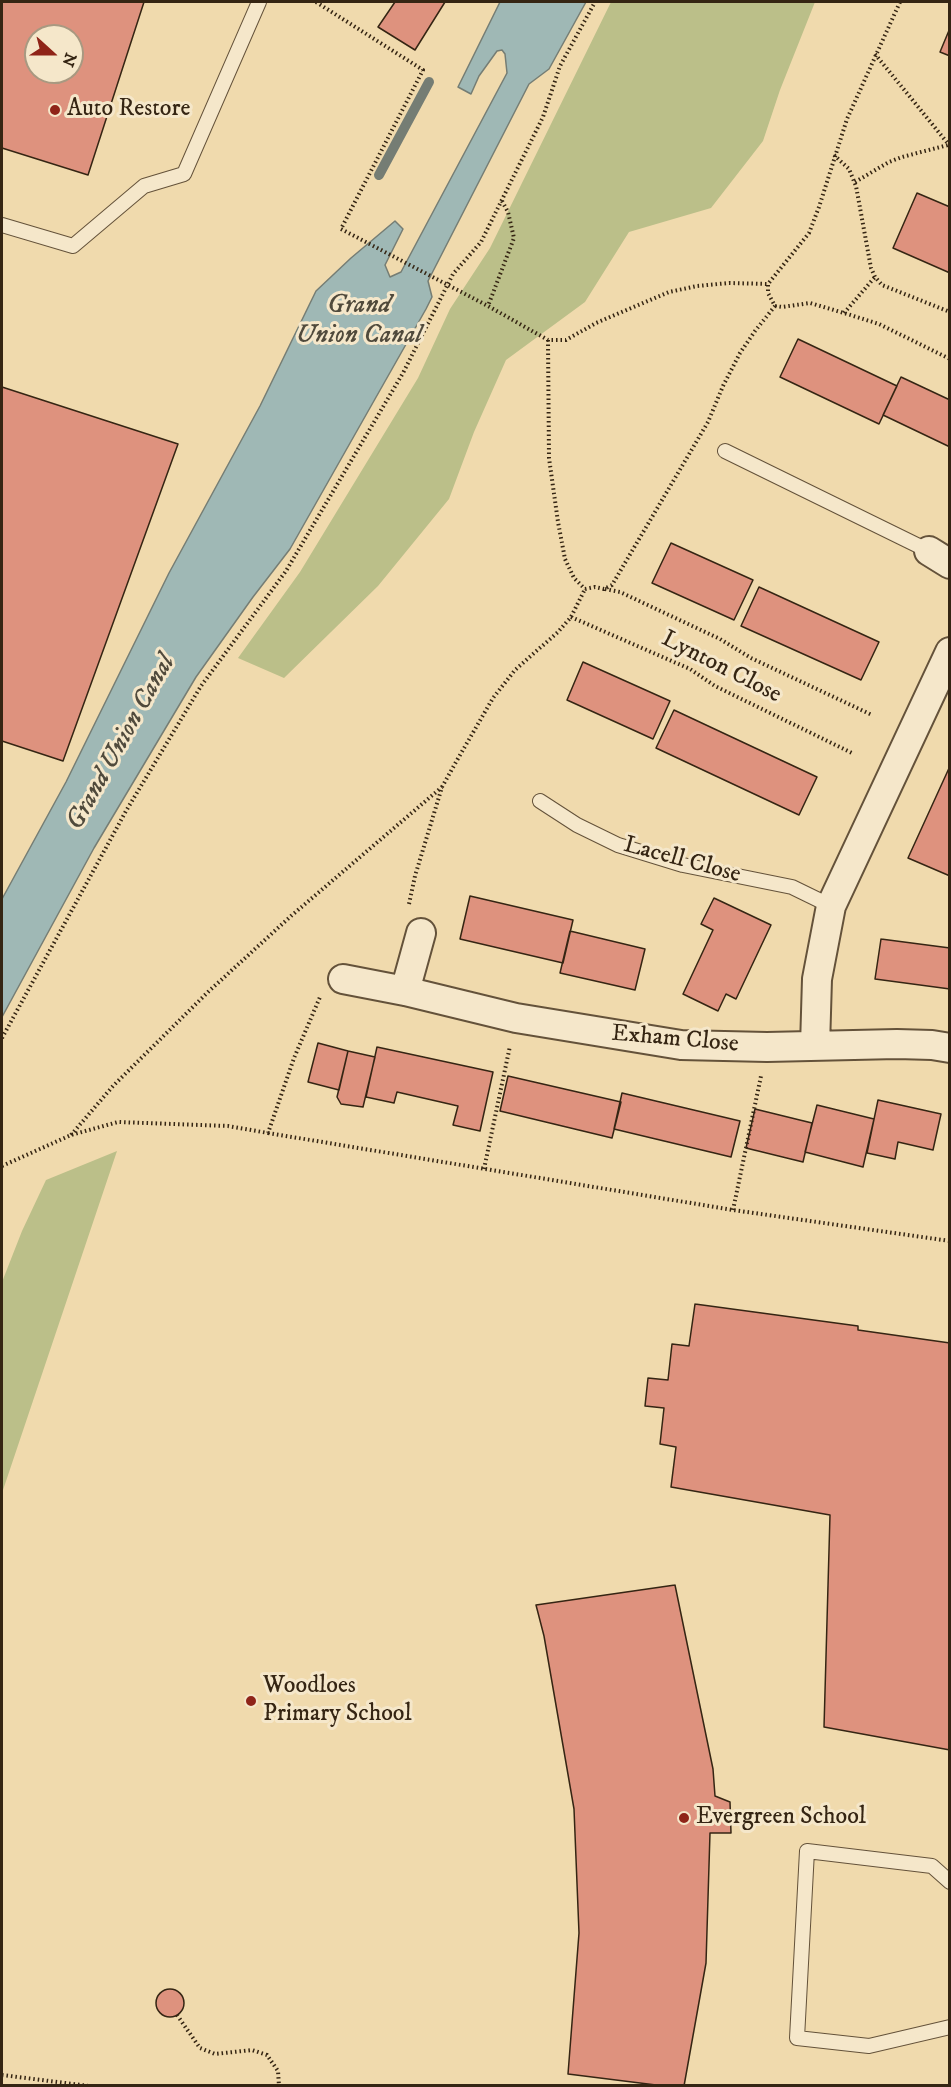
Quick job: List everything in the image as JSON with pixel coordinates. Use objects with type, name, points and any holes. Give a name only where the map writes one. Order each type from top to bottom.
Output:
[{"type":"street","points":[[815,1046],[817,979],[831,906],[950,652]]},
{"type":"street","points":[[405,991],[421,933]]},
{"type":"street","name":"Exham Close","points":[[336,988],[405,991],[516,1018],[681,1045],[767,1047],[897,1044],[950,1048]]},
{"type":"lane","points":[[2,225],[73,246],[144,186],[184,174],[259,2]]},
{"type":"lane","points":[[725,451],[939,557]]},
{"type":"lane","name":"Lacell Close","points":[[540,801],[577,825],[618,844],[683,865],[792,887],[831,906]]},
{"type":"lane","points":[[950,1881],[932,1866],[807,1851],[796,2038],[869,2046],[950,2027]]},
{"type":"path","points":[[316,2],[423,70],[341,229],[548,340],[566,340],[596,322],[669,292],[729,283],[768,284]]},
{"type":"path","points":[[2,1038],[143,782],[201,686],[286,571],[403,373],[453,274],[481,242],[543,117],[560,66],[595,2]]},
{"type":"path","points":[[775,306],[768,293],[768,284],[809,233],[847,119],[900,2]]},
{"type":"path","points":[[855,182],[895,159],[949,145],[875,54]]},
{"type":"path","points":[[834,155],[849,169],[855,182],[875,277],[882,285],[950,312]]},
{"type":"path","points":[[488,306],[514,238],[508,212],[501,201]]},
{"type":"path","points":[[844,313],[875,277]]},
{"type":"path","points":[[775,306],[810,303],[844,313],[879,324],[950,359]]},
{"type":"path","points":[[604,589],[612,585],[690,455],[740,353],[775,306]]},
{"type":"path","points":[[408,905],[442,787],[493,698],[515,670],[558,632],[571,617],[585,589],[574,578],[565,559],[558,522],[549,458],[548,340]]},
{"type":"path","name":"Lynton Close","points":[[585,589],[595,587],[621,592],[710,634],[751,658],[872,715]]},
{"type":"path","name":"Lynton Close","points":[[571,617],[690,669],[715,686],[854,754]]},
{"type":"path","points":[[71,1135],[113,1086],[208,992],[291,916],[442,787]]},
{"type":"path","points":[[268,1133],[294,1058],[321,996],[336,988]]},
{"type":"path","points":[[483,1169],[516,1018]]},
{"type":"path","points":[[733,1210],[767,1047]]},
{"type":"path","points":[[2,1166],[71,1135],[118,1122],[228,1126],[733,1210],[950,1240]]},
{"type":"path","points":[[177,2015],[200,2048],[214,2054],[252,2050],[267,2055],[278,2071],[279,2085]]},
{"type":"path","points":[[2,2075],[89,2085]]},
{"type":"green space","points":[[611,2],[815,2],[780,90],[763,141],[711,208],[629,232],[585,302],[506,360],[474,432],[449,499],[378,586],[284,678],[238,658],[300,572],[418,378],[450,309],[490,248]]},
{"type":"green space","points":[[117,1151],[2,1493],[2,1282],[22,1231],[46,1180]]},
{"type":"water","name":"Grand Union Canal","points":[[500,2],[586,2],[549,69],[529,84],[428,281],[432,297],[426,309],[290,549],[196,677],[94,848],[2,1017],[2,899],[66,782],[169,573],[260,406],[316,291],[395,221],[403,229],[385,265],[390,277],[401,272],[507,73],[505,54],[502,50],[497,51],[479,76],[471,94],[458,87]]},
{"type":"building","name":"Auto Restore","points":[[2,2],[144,2],[88,175],[2,148]]},
{"type":"building","points":[[395,2],[445,2],[415,50],[378,27]]},
{"type":"building","points":[[950,28],[950,56],[940,52]]},
{"type":"building","points":[[917,193],[950,207],[950,273],[893,248]]},
{"type":"building","points":[[798,339],[897,386],[879,424],[780,377]]},
{"type":"building","points":[[901,377],[950,400],[950,447],[883,415]]},
{"type":"building","points":[[2,387],[178,444],[63,761],[2,741]]},
{"type":"building","points":[[671,543],[753,580],[734,620],[652,583]]},
{"type":"building","points":[[759,587],[879,642],[861,680],[741,626]]},
{"type":"building","points":[[583,662],[670,701],[653,739],[567,700]]},
{"type":"building","points":[[674,710],[817,777],[799,815],[656,748]]},
{"type":"building","points":[[950,766],[950,876],[908,858]]},
{"type":"building","points":[[470,896],[573,920],[563,963],[460,939]]},
{"type":"building","points":[[714,898],[771,925],[736,999],[726,994],[718,1011],[683,994],[713,930],[701,924]]},
{"type":"building","points":[[570,931],[645,949],[635,990],[560,973]]},
{"type":"building","points":[[881,939],[950,948],[950,989],[875,979]]},
{"type":"building","points":[[318,1043],[348,1051],[339,1090],[308,1082]]},
{"type":"building","points":[[377,1047],[493,1072],[480,1131],[453,1125],[458,1106],[397,1092],[394,1103],[366,1097]]},
{"type":"building","points":[[348,1051],[375,1057],[363,1107],[341,1104],[337,1097]]},
{"type":"building","points":[[508,1076],[621,1102],[612,1138],[500,1111]]},
{"type":"building","points":[[622,1093],[740,1121],[731,1157],[614,1129]]},
{"type":"building","points":[[878,1100],[941,1114],[933,1150],[898,1142],[895,1159],[867,1153]]},
{"type":"building","points":[[817,1105],[874,1119],[863,1167],[805,1152]]},
{"type":"building","points":[[755,1109],[812,1123],[803,1162],[746,1148]]},
{"type":"building","points":[[695,1304],[858,1326],[858,1330],[950,1343],[950,1750],[824,1727],[830,1515],[671,1487],[676,1447],[660,1444],[664,1408],[645,1406],[648,1378],[668,1380],[672,1344],[689,1346]]},
{"type":"building","points":[[675,1585],[713,1769],[715,1796],[730,1802],[731,1833],[710,1833],[706,1963],[684,2086],[664,2086],[568,2074],[579,1933],[574,1809],[544,1636],[536,1605]]},
{"type":"building","points":[[170,1989],[180,1993],[184,2003],[180,2013],[170,2017],[160,2013],[156,2003],[160,1993]]},
{"type":"waterway","points":[[379,175],[429,82]]},
{"type":"place","name":"Auto Restore","points":[[55,110]]},
{"type":"place","name":"Woodloes Primary School","points":[[251,1701]]},
{"type":"place","name":"Evergreen School","points":[[684,1818]]}]
